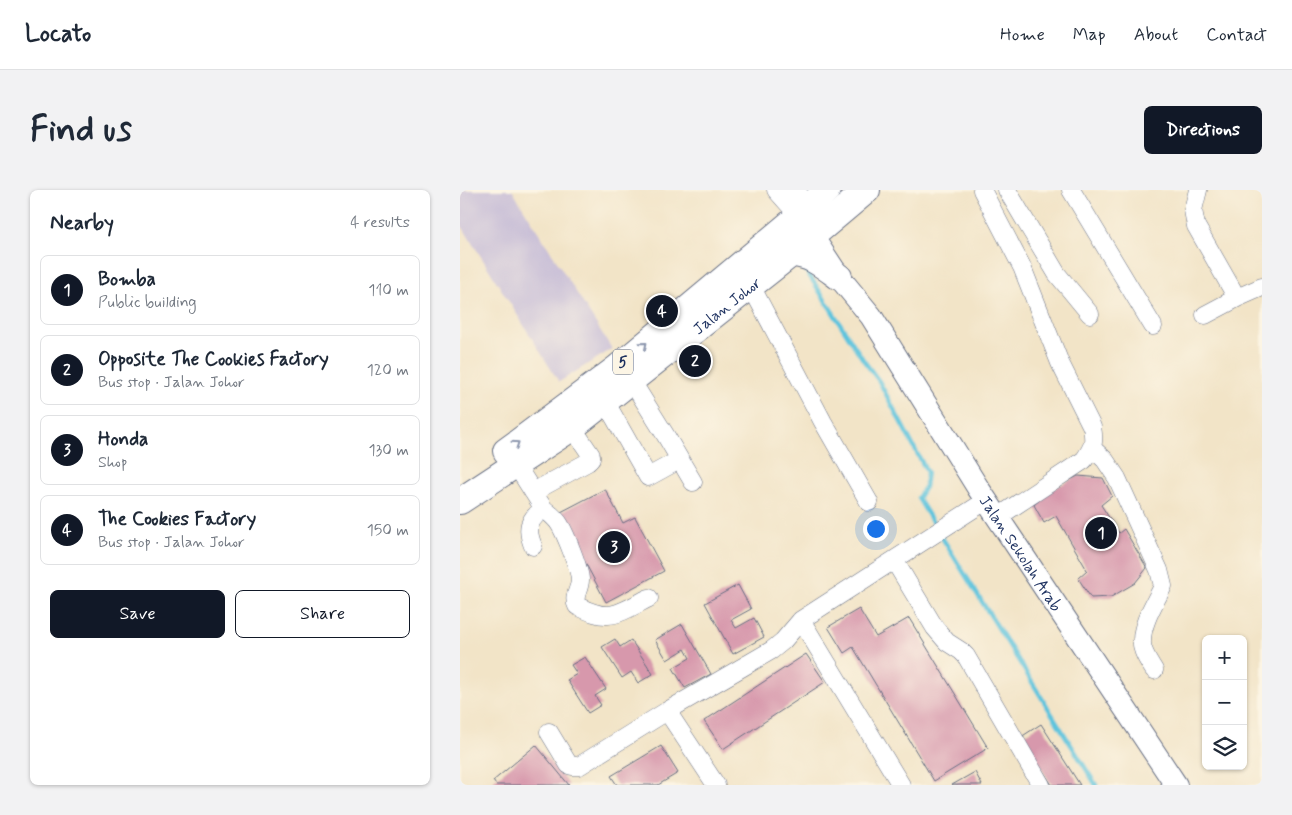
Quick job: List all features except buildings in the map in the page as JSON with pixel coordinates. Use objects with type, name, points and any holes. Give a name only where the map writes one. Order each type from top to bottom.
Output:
[{"type":"highway","name":"Jalan Johor","points":[[460,480],[517,443],[616,369],[811,210],[867,190]]},
{"type":"highway","name":"Jalan Johor","points":[[460,501],[572,427],[791,254],[811,210]]},
{"type":"highway","points":[[791,254],[805,255],[827,267],[839,277]]},
{"type":"main road","name":"Jalan Sekolah Arab","points":[[811,210],[839,277],[871,316],[992,509],[1176,785]]},
{"type":"main road","name":"Jalan Sekolah Arab","points":[[811,210],[859,285],[871,316]]},
{"type":"street","points":[[776,190],[811,210]]},
{"type":"street","points":[[549,732],[569,764],[579,766],[667,711],[772,650],[802,620],[951,523],[992,509],[1084,460],[1092,448],[1094,438],[1092,427],[1060,363],[1022,267],[982,190]]},
{"type":"street","points":[[1007,190],[1057,274],[1090,314]]},
{"type":"street","points":[[1072,190],[1153,326]]},
{"type":"street","points":[[1198,190],[1193,210],[1196,226],[1237,298]]},
{"type":"street","points":[[751,286],[823,422],[869,502]]},
{"type":"street","points":[[1205,315],[1262,287]]},
{"type":"street","points":[[631,380],[693,482]]},
{"type":"street","points":[[605,401],[648,477],[679,460]]},
{"type":"street","points":[[533,492],[591,459],[591,455],[572,427]]},
{"type":"street","points":[[1092,448],[1105,460],[1117,478],[1159,570],[1163,586],[1144,624],[1141,642],[1146,657],[1154,670]]},
{"type":"street","points":[[516,464],[544,509],[560,526],[579,573],[580,582],[575,598],[577,606],[607,616],[649,598]]},
{"type":"street","points":[[534,546],[531,540],[531,519],[544,509]]},
{"type":"street","points":[[894,560],[935,628],[947,642],[966,656],[1041,785]]},
{"type":"street","points":[[802,620],[901,785]]},
{"type":"street","points":[[667,711],[716,785]]},
{"type":"shaded area","points":[[460,190],[512,190],[612,349],[559,382],[460,223]]},
{"type":"waterway","points":[[804,267],[864,361],[879,381],[927,472],[925,487],[918,498],[937,529]]},
{"type":"waterway","points":[[941,536],[1096,785]]},
{"type":"place","name":"The Cookies Factory","points":[[662,311]]},
{"type":"place","name":"Opposite The Cookies Factory","points":[[695,361]]},
{"type":"place","name":"Bomba","points":[[1101,533]]},
{"type":"place","name":"Honda","points":[[614,547]]}]
